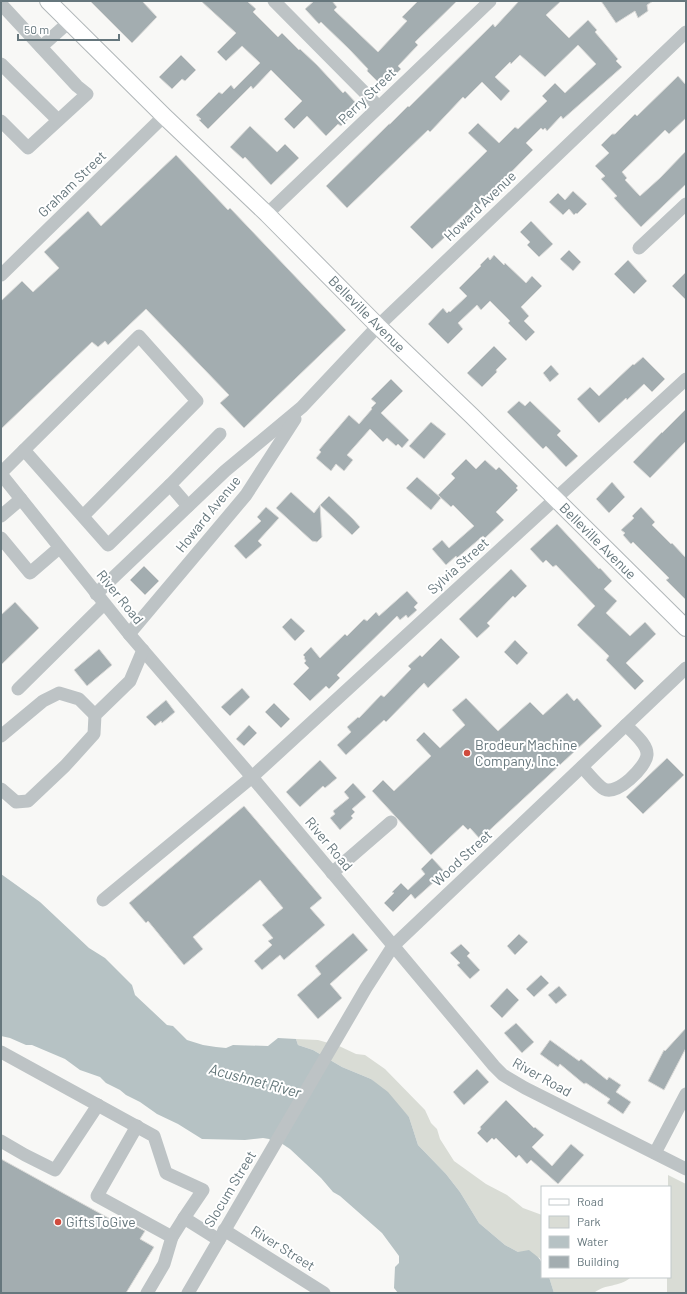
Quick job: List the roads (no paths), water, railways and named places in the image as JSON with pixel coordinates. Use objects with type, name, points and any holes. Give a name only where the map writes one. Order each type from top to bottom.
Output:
[{"type":"main road","name":"Belleville Avenue","points":[[48,1],[164,116],[267,214],[378,326],[472,416],[686,628]]},
{"type":"street","name":"Perry Street","points":[[267,214],[490,1]]},
{"type":"street","points":[[279,3],[379,107]]},
{"type":"street","points":[[1,4],[77,86],[87,94],[28,148],[1,120]]},
{"type":"street","points":[[41,47],[69,22]]},
{"type":"street","name":"Howard Avenue","points":[[18,689],[188,506],[225,471],[302,407],[378,326],[686,32]]},
{"type":"street","points":[[1,64],[58,120]]},
{"type":"street","name":"Graham Street","points":[[1,274],[164,116]]},
{"type":"street","points":[[639,248],[686,204]]},
{"type":"street","points":[[1,473],[139,336],[197,401],[83,516]]},
{"type":"street","name":"Sylvia Street","points":[[103,900],[252,777],[686,379]]},
{"type":"street","name":"Howard Avenue","points":[[129,634],[246,495],[302,407]]},
{"type":"street","points":[[24,450],[108,544],[170,485],[220,434]]},
{"type":"street","name":"River Road","points":[[1,473],[59,548],[129,634],[252,777],[485,1057],[503,1075],[525,1088],[686,1169]]},
{"type":"street","points":[[170,485],[188,506]]},
{"type":"street","points":[[1,516],[21,499]]},
{"type":"street","points":[[1,538],[30,573],[59,548]]},
{"type":"street","points":[[1,789],[16,802],[28,801],[65,766],[94,734],[95,715],[130,681],[143,650]]},
{"type":"street","name":"Wood Street","points":[[300,1102],[366,988],[393,946],[686,668]]},
{"type":"street","points":[[1,736],[43,701],[59,693],[79,699],[95,715]]},
{"type":"street","points":[[582,767],[604,789],[610,791],[620,788],[642,767],[647,755],[644,745],[626,725]]},
{"type":"street","points":[[332,874],[391,822]]},
{"type":"street","points":[[1,1052],[154,1136],[166,1172],[202,1190],[172,1237],[164,1264],[147,1293]]},
{"type":"street","points":[[655,1153],[686,1094]]},
{"type":"street","name":"Slocum Street","points":[[188,1293],[300,1102]]},
{"type":"street","points":[[1,1141],[56,1170],[98,1105]]},
{"type":"street","points":[[137,1126],[97,1196],[172,1237]]},
{"type":"street","name":"River Street","points":[[184,1218],[221,1235],[324,1293]]},
{"type":"water","name":"Acushnet River","points":[[1,874],[40,902],[89,948],[105,958],[132,985],[135,995],[167,1025],[173,1026],[187,1040],[203,1045],[226,1048],[233,1045],[268,1046],[278,1038],[296,1039],[298,1045],[313,1050],[342,1067],[371,1079],[388,1092],[409,1117],[418,1145],[446,1174],[460,1192],[479,1223],[505,1245],[518,1252],[529,1250],[537,1256],[541,1261],[541,1278],[549,1278],[554,1293],[398,1293],[394,1288],[395,1267],[399,1263],[399,1256],[382,1233],[340,1196],[333,1192],[321,1178],[290,1149],[281,1143],[274,1143],[269,1139],[263,1138],[245,1140],[202,1139],[106,1083],[100,1077],[80,1070],[65,1059],[32,1045],[26,1045],[1,1036]]},
{"type":"place","name":"Brodeur Machine Company, Inc.","points":[[467,753]]},
{"type":"place","name":"GiftsToGive","points":[[58,1222]]}]
